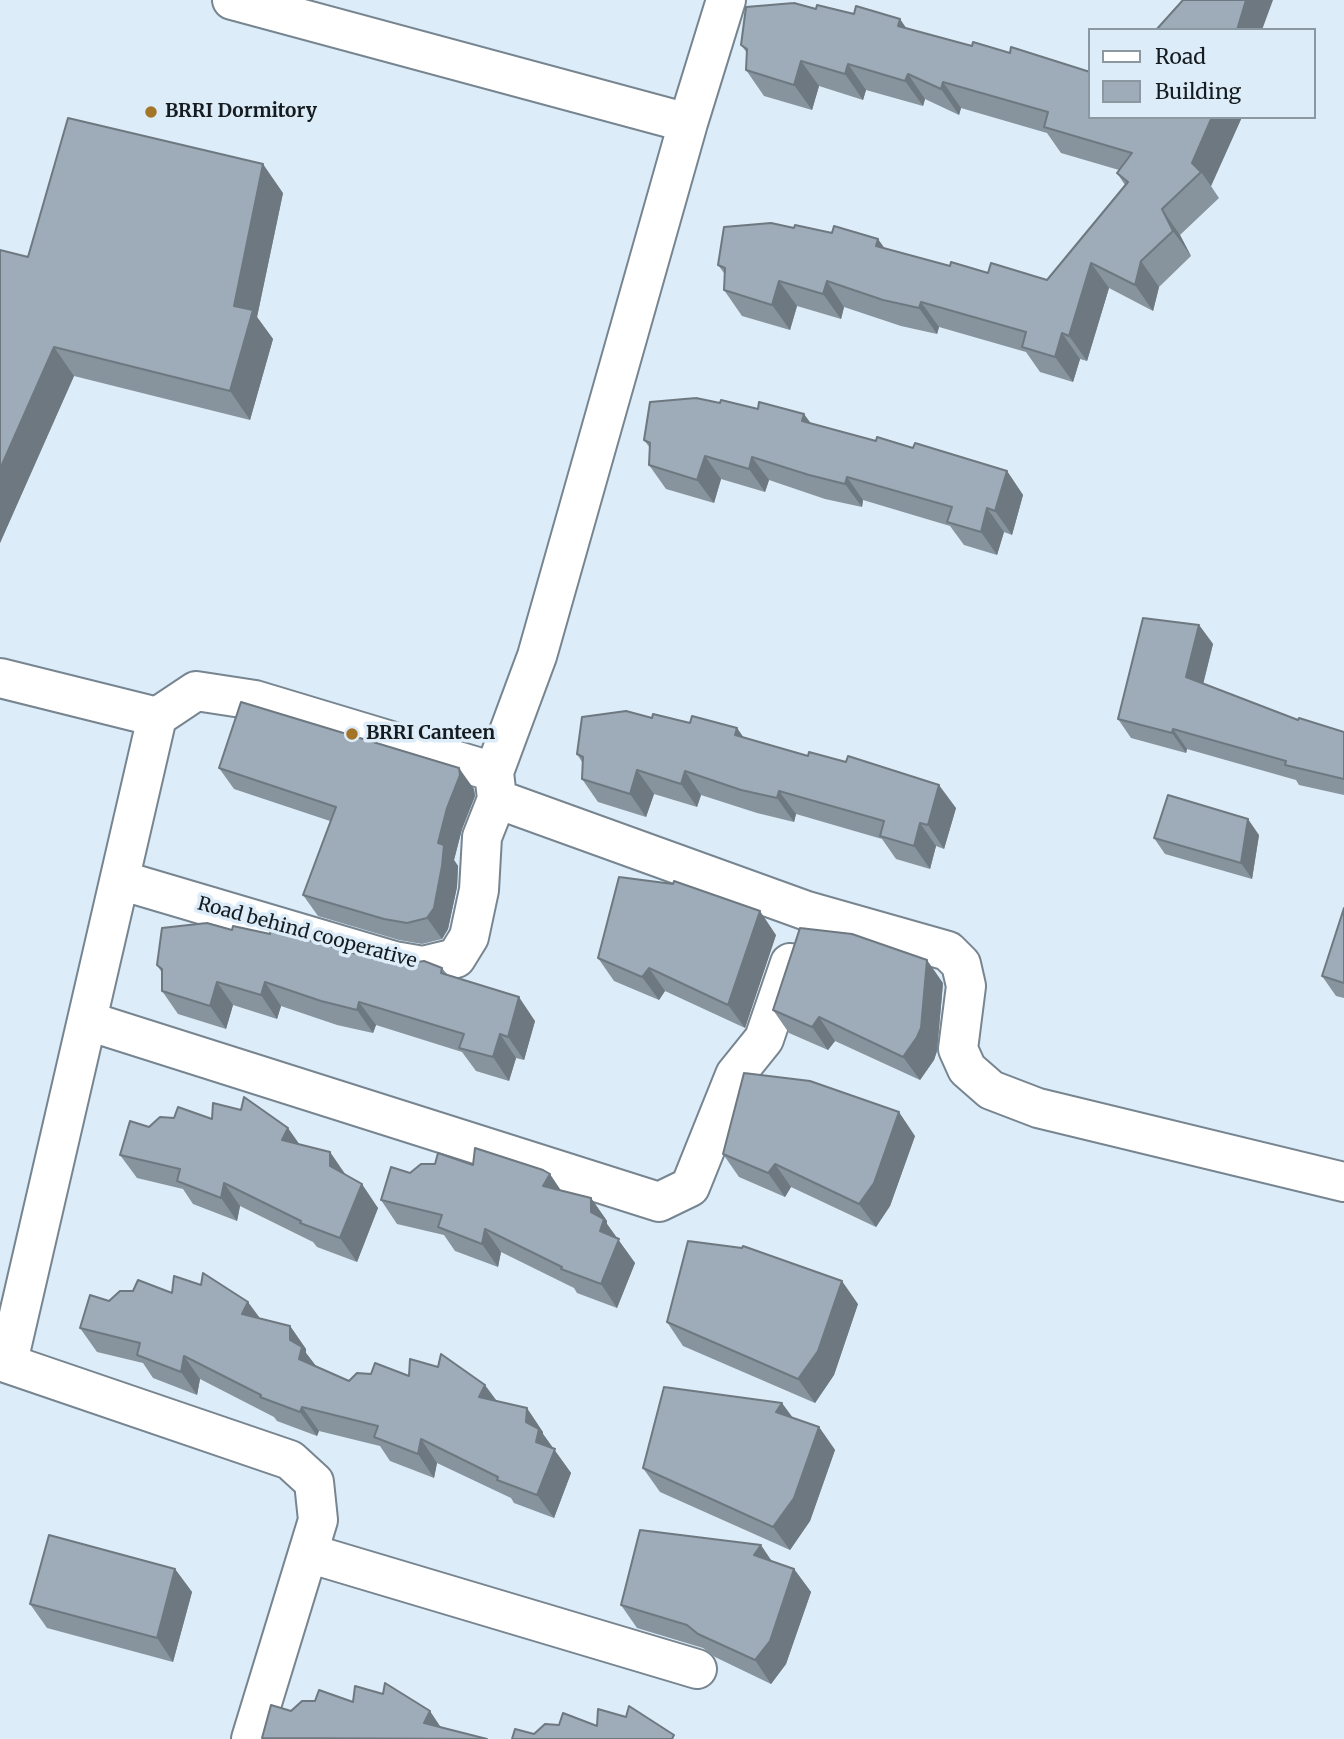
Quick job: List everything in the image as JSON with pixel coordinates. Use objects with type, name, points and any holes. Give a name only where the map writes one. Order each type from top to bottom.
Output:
[{"type":"street","points":[[232,0],[688,123]]},
{"type":"street","name":"Road behind cooperative","points":[[120,880],[394,961],[423,966],[456,958],[469,937],[478,890],[482,837],[495,785],[537,656],[688,123],[726,0]]},
{"type":"street","points":[[0,678],[157,717]]},
{"type":"street","points":[[251,1739],[317,1520],[314,1482],[290,1460],[4,1361],[88,1021],[157,717],[196,691],[255,700],[495,785],[807,911],[948,951],[961,964],[965,986],[958,1049],[967,1069],[991,1090],[1038,1108],[1344,1182]]},
{"type":"street","points":[[88,1021],[659,1202],[690,1187],[735,1075],[764,1040],[807,911]]},
{"type":"street","points":[[307,1553],[697,1669]]},
{"type":"building","points":[[1183,0],[1246,0],[1238,28],[1158,28]]},
{"type":"building","points":[[794,3],[816,9],[817,5],[854,14],[856,6],[900,19],[898,26],[972,46],[973,42],[1010,53],[1011,47],[1088,71],[1088,119],[1211,119],[1192,163],[1201,172],[1162,209],[1173,231],[1141,261],[1135,285],[1091,263],[1069,336],[1062,333],[1055,357],[1022,347],[1026,332],[921,302],[919,308],[883,300],[827,281],[823,294],[779,281],[772,305],[724,290],[725,268],[718,265],[724,227],[771,223],[832,233],[834,226],[878,239],[876,246],[950,266],[951,262],[988,273],[991,263],[1047,280],[1128,182],[1117,173],[1132,153],[1044,127],[1048,112],[943,82],[941,89],[908,74],[905,81],[848,64],[845,74],[801,61],[794,85],[746,70],[747,49],[741,45],[746,7]]},
{"type":"building","points":[[68,118],[263,164],[234,306],[253,310],[230,391],[54,347],[0,469],[0,250],[28,257]]},
{"type":"building","points":[[696,398],[720,403],[721,400],[758,409],[759,402],[804,414],[802,421],[876,441],[877,437],[913,448],[915,443],[1007,471],[995,511],[987,508],[981,532],[947,522],[952,507],[847,477],[845,484],[809,475],[752,457],[749,469],[705,456],[697,480],[649,465],[650,443],[644,440],[650,402]]},
{"type":"building","points":[[1143,618],[1199,625],[1186,677],[1298,720],[1299,718],[1344,732],[1344,779],[1285,765],[1286,761],[1173,729],[1172,733],[1118,719]]},
{"type":"building","points":[[241,702],[459,768],[460,775],[447,808],[438,843],[444,845],[442,866],[434,908],[427,918],[407,923],[384,919],[303,895],[336,807],[219,768]]},
{"type":"building","points":[[626,711],[690,723],[692,716],[737,728],[735,735],[808,756],[809,752],[846,762],[848,756],[939,785],[928,825],[920,823],[914,846],[880,836],[884,821],[779,791],[777,798],[741,790],[685,771],[681,784],[637,770],[630,794],[582,779],[583,757],[577,754],[582,717]]},
{"type":"building","points":[[1168,795],[1248,819],[1241,863],[1154,838]]},
{"type":"building","points":[[619,877],[673,884],[674,881],[760,911],[728,1005],[649,968],[642,977],[598,958]]},
{"type":"building","points":[[1344,908],[1344,983],[1322,976]]},
{"type":"building","points":[[207,923],[232,930],[233,926],[270,934],[271,929],[374,959],[403,964],[424,961],[442,968],[441,973],[519,997],[508,1037],[500,1034],[493,1057],[459,1048],[464,1034],[359,1002],[357,1010],[265,982],[261,995],[217,982],[210,1006],[162,991],[162,969],[157,965],[162,928]]},
{"type":"building","points":[[800,928],[852,934],[927,960],[921,1028],[903,1057],[819,1017],[812,1027],[773,1010]]},
{"type":"building","points":[[744,1073],[810,1081],[899,1112],[874,1183],[859,1204],[775,1164],[768,1173],[723,1154]]},
{"type":"building","points":[[244,1097],[288,1128],[282,1140],[330,1152],[330,1166],[362,1184],[340,1238],[300,1223],[301,1221],[224,1183],[221,1198],[177,1181],[180,1169],[120,1155],[130,1121],[149,1127],[160,1117],[174,1118],[178,1107],[212,1119],[213,1103],[241,1110]]},
{"type":"building","points":[[475,1148],[543,1170],[550,1174],[543,1186],[591,1198],[591,1212],[604,1219],[600,1231],[619,1239],[601,1284],[561,1269],[562,1267],[485,1229],[482,1244],[438,1227],[442,1215],[381,1200],[391,1167],[410,1173],[421,1164],[435,1164],[438,1153],[473,1165]]},
{"type":"building","points":[[688,1241],[743,1246],[842,1281],[818,1351],[798,1379],[667,1322]]},
{"type":"building","points":[[203,1273],[248,1302],[242,1314],[290,1326],[290,1340],[302,1347],[299,1359],[349,1381],[357,1373],[371,1374],[375,1363],[409,1376],[410,1359],[438,1367],[441,1354],[485,1385],[479,1397],[527,1408],[526,1422],[539,1429],[536,1442],[555,1449],[537,1495],[497,1480],[498,1477],[421,1439],[418,1454],[374,1437],[378,1426],[302,1407],[300,1412],[260,1397],[261,1395],[184,1356],[181,1372],[137,1355],[140,1343],[80,1328],[90,1295],[109,1301],[120,1291],[133,1291],[138,1280],[172,1293],[174,1276],[201,1285]]},
{"type":"building","points":[[664,1387],[782,1403],[776,1412],[819,1427],[794,1498],[773,1527],[643,1468]]},
{"type":"building","points":[[640,1530],[761,1545],[754,1555],[794,1569],[770,1641],[755,1660],[698,1634],[687,1625],[621,1605]]},
{"type":"building","points":[[49,1535],[175,1569],[157,1638],[30,1604]]},
{"type":"building","points":[[385,1683],[430,1711],[424,1723],[487,1739],[262,1738],[271,1705],[291,1711],[302,1701],[315,1701],[319,1690],[353,1702],[355,1686],[383,1694]]},
{"type":"building","points":[[629,1706],[674,1735],[672,1739],[512,1739],[515,1729],[534,1734],[545,1724],[559,1725],[563,1713],[597,1726],[598,1709],[626,1717]]},
{"type":"place","name":"BRRI Dormitory","points":[[151,112]]},
{"type":"place","name":"BRRI Canteen","points":[[352,734]]}]
